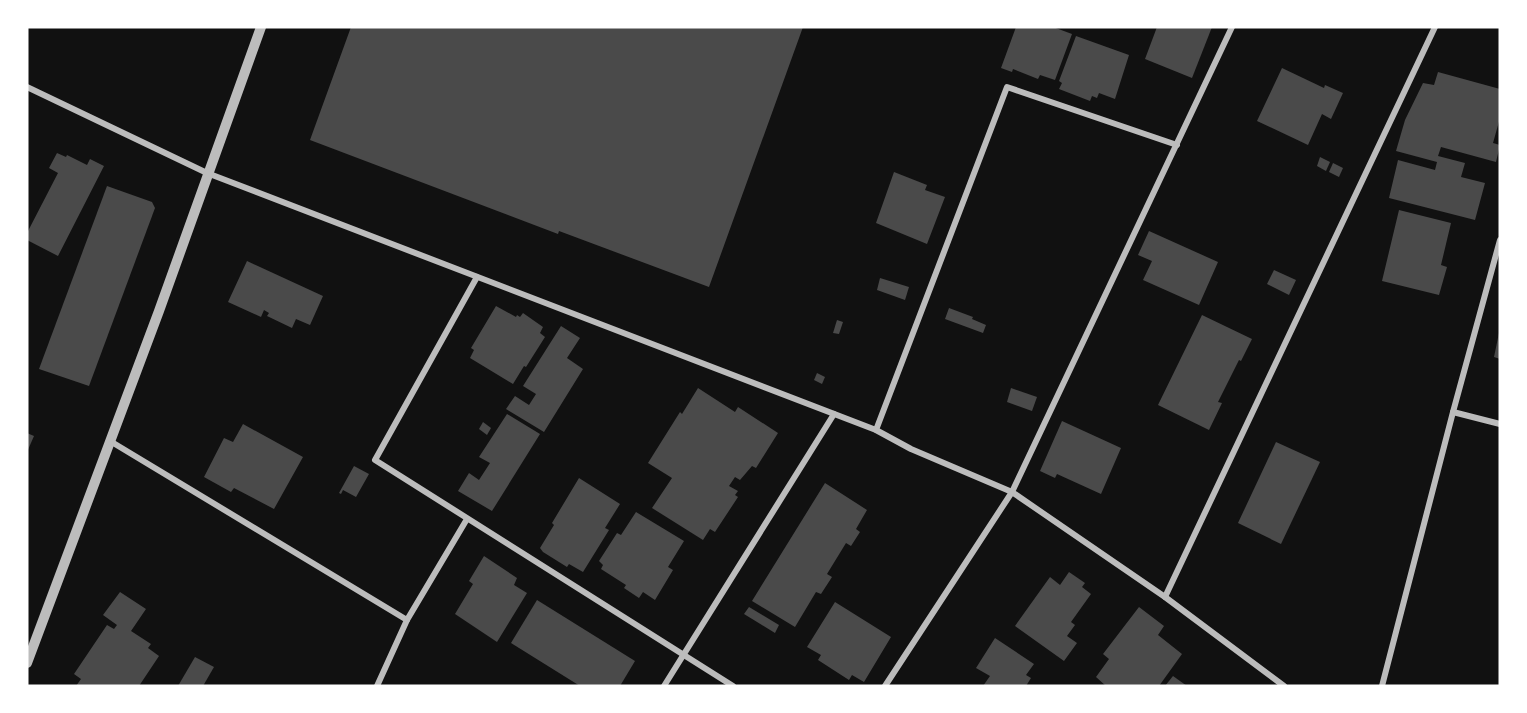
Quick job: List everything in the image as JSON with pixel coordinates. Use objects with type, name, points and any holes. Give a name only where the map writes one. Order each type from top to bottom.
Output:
[{"type":"street","points":[[27,663],[261,27]]},
{"type":"street","points":[[885,686],[1012,492],[1232,27]]},
{"type":"street","points":[[1165,597],[1435,27]]},
{"type":"street","points":[[27,87],[207,173],[876,430],[910,448],[1012,492],[1165,597],[1284,686]]},
{"type":"street","points":[[876,430],[1007,87],[1177,145]]},
{"type":"street","points":[[1382,686],[1500,240]]},
{"type":"street","points":[[477,277],[375,460],[732,686]]},
{"type":"street","points":[[1453,412],[1500,424]]},
{"type":"street","points":[[664,686],[834,414]]},
{"type":"street","points":[[110,441],[407,620]]},
{"type":"street","points":[[377,686],[407,620],[468,519]]},
{"type":"building","points":[[351,27],[803,27],[709,287],[559,231],[558,234],[310,140]]},
{"type":"building","points":[[1016,27],[1053,27],[1072,34],[1055,80],[1040,75],[1038,79],[1013,69],[1012,72],[1001,68]]},
{"type":"building","points":[[1157,27],[1212,27],[1192,78],[1145,59]]},
{"type":"building","points":[[1076,36],[1129,55],[1115,99],[1099,93],[1097,98],[1092,96],[1090,101],[1059,89],[1062,83],[1059,81]]},
{"type":"building","points":[[1282,68],[1324,88],[1325,85],[1343,93],[1331,119],[1322,114],[1308,145],[1257,121]]},
{"type":"building","points":[[1438,72],[1500,89],[1500,118],[1493,143],[1500,145],[1496,162],[1441,147],[1438,156],[1465,163],[1461,177],[1485,183],[1475,220],[1389,198],[1398,160],[1435,170],[1437,162],[1396,151],[1405,120],[1423,83],[1434,85]]},
{"type":"building","points":[[57,153],[66,157],[67,155],[87,165],[90,159],[104,166],[58,256],[27,240],[27,233],[58,173],[49,168]]},
{"type":"building","points":[[1320,157],[1330,162],[1326,171],[1317,166]]},
{"type":"building","points":[[1333,163],[1343,168],[1339,177],[1329,172]]},
{"type":"building","points":[[894,172],[927,185],[925,190],[945,197],[927,244],[876,223]]},
{"type":"building","points":[[107,186],[152,202],[155,208],[89,386],[39,369]]},
{"type":"building","points":[[1399,210],[1451,223],[1441,265],[1447,267],[1439,295],[1382,281]]},
{"type":"building","points":[[1149,231],[1218,262],[1199,305],[1143,280],[1152,261],[1138,255]]},
{"type":"building","points":[[247,261],[323,296],[310,325],[296,319],[292,328],[267,316],[269,313],[264,310],[261,317],[228,302]]},
{"type":"building","points":[[1274,270],[1296,280],[1289,295],[1267,284]]},
{"type":"building","points":[[880,278],[909,287],[905,300],[877,290]]},
{"type":"building","points":[[496,306],[516,317],[517,315],[520,317],[523,313],[543,327],[540,333],[545,337],[513,384],[470,358],[474,350],[471,348]]},
{"type":"building","points":[[949,308],[973,317],[972,319],[986,325],[983,333],[945,319]]},
{"type":"building","points":[[1202,315],[1252,339],[1218,402],[1222,403],[1209,430],[1158,405]]},
{"type":"building","points":[[837,320],[843,322],[839,334],[833,333]]},
{"type":"building","points":[[561,326],[580,338],[567,358],[583,369],[544,432],[506,409],[515,396],[529,405],[536,394],[523,386]]},
{"type":"building","points":[[1500,333],[1500,359],[1494,357]]},
{"type":"building","points":[[817,373],[825,377],[822,384],[814,380]]},
{"type":"building","points":[[698,388],[735,412],[738,407],[778,433],[756,468],[752,466],[740,480],[735,477],[729,486],[738,491],[735,495],[738,497],[715,532],[710,529],[703,540],[652,508],[672,478],[648,463]]},
{"type":"building","points":[[1011,388],[1037,397],[1032,411],[1007,402]]},
{"type":"building","points":[[507,414],[540,434],[492,511],[458,491],[469,473],[479,480],[490,463],[479,457]]},
{"type":"building","points":[[1062,421],[1121,448],[1101,494],[1057,474],[1055,478],[1040,471]]},
{"type":"building","points":[[483,422],[491,428],[487,435],[479,429]]},
{"type":"building","points":[[243,424],[303,457],[274,509],[234,488],[231,492],[204,477],[224,438],[233,442]]},
{"type":"building","points":[[27,433],[34,436],[27,452]]},
{"type":"building","points":[[1276,442],[1320,462],[1281,544],[1238,523]]},
{"type":"building","points":[[354,466],[369,474],[356,497],[343,490],[341,494],[339,493]]},
{"type":"building","points":[[579,478],[620,504],[605,528],[609,530],[583,572],[569,564],[567,567],[540,548]]},
{"type":"building","points":[[825,483],[867,510],[856,529],[860,532],[851,546],[846,543],[827,574],[832,577],[821,594],[816,592],[795,627],[752,601]]},
{"type":"building","points":[[636,512],[684,541],[668,567],[673,570],[655,600],[643,592],[639,598],[624,588],[626,585],[601,569],[603,565],[599,561],[617,533],[621,535]]},
{"type":"building","points":[[484,556],[517,578],[514,585],[527,593],[497,642],[455,614],[473,584],[469,581]]},
{"type":"building","points":[[1069,572],[1085,583],[1082,587],[1091,594],[1071,622],[1075,625],[1067,636],[1077,643],[1064,661],[1015,626],[1050,577],[1060,585]]},
{"type":"building","points":[[120,592],[146,609],[131,631],[151,644],[148,648],[159,656],[139,686],[76,686],[81,679],[74,674],[107,625],[114,629],[117,625],[103,615]]},
{"type":"building","points":[[537,600],[635,661],[620,686],[580,686],[511,643]]},
{"type":"building","points":[[835,602],[891,637],[864,682],[852,675],[849,680],[818,660],[821,655],[807,647]]},
{"type":"building","points":[[749,607],[779,625],[775,633],[744,614]]},
{"type":"building","points":[[1139,607],[1164,626],[1158,635],[1182,654],[1159,686],[1106,686],[1096,677],[1109,659],[1103,654]]},
{"type":"building","points":[[995,638],[1034,664],[1026,675],[1031,678],[1026,686],[983,686],[990,676],[976,668]]},
{"type":"building","points":[[195,657],[214,667],[203,686],[178,686]]},
{"type":"building","points":[[1173,676],[1187,686],[1165,686]]}]
